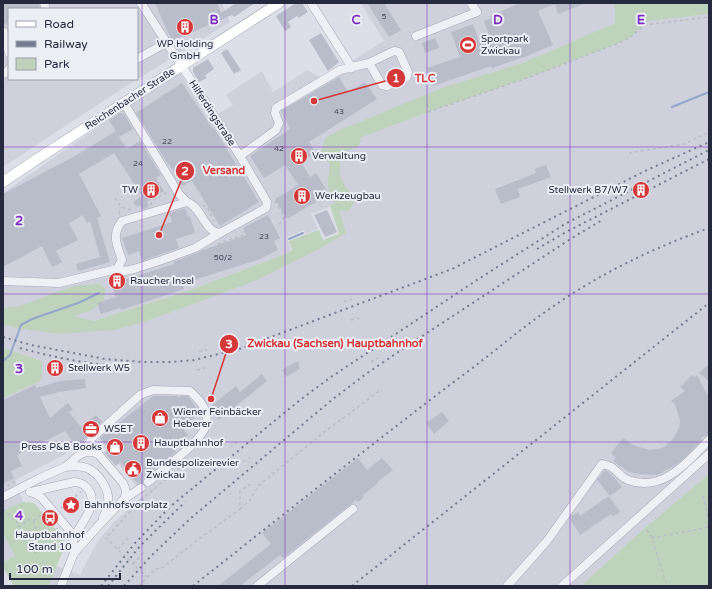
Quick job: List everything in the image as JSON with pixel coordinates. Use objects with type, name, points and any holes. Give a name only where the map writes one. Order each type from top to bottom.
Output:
[{"type":"main road","name":"Reichenbacher Straße","points":[[3,182],[279,3]]},
{"type":"street","name":"Hilferdingstraße","points":[[140,3],[240,156],[267,202],[266,208],[220,233]]},
{"type":"street","points":[[311,3],[352,68]]},
{"type":"street","points":[[416,36],[477,12],[471,3]]},
{"type":"street","points":[[5,31],[8,48]]},
{"type":"street","points":[[138,58],[166,43]]},
{"type":"street","points":[[240,156],[276,130],[279,123],[275,113],[276,108],[340,70],[369,63],[394,51],[399,52],[408,72],[407,78],[387,86],[382,85],[369,63]]},
{"type":"street","points":[[124,103],[179,194],[196,208],[215,233],[220,233]]},
{"type":"street","points":[[117,269],[122,260],[115,237],[117,228],[122,221],[187,202]]},
{"type":"street","points":[[3,281],[60,283],[117,269],[125,271],[195,248],[220,233]]},
{"type":"street","points":[[85,452],[92,438],[140,395],[153,390],[165,389],[190,391],[202,403],[205,410],[207,419],[205,427],[198,438],[148,482]]},
{"type":"street","points":[[507,586],[547,541],[602,464],[611,467],[623,479],[634,483],[650,483],[667,478],[684,466],[709,440]]},
{"type":"street","points":[[3,497],[65,467],[85,452],[94,452],[99,454],[126,488],[124,499]]},
{"type":"street","points":[[562,586],[709,454]]},
{"type":"street","points":[[65,467],[77,466],[86,468],[103,483],[108,493],[108,503],[100,524]]},
{"type":"street","points":[[12,493],[31,492],[80,482],[86,487],[92,497],[90,508],[73,538]]},
{"type":"street","points":[[61,586],[74,552],[124,499],[141,488]]},
{"type":"street","points":[[31,492],[41,497],[69,530],[73,538],[74,552]]},
{"type":"street","points":[[257,586],[353,509]]},
{"type":"path","points":[[428,112],[624,41],[645,25],[709,17]]},
{"type":"path","points":[[630,153],[684,144],[709,132]]},
{"type":"path","points":[[116,219],[121,207]]},
{"type":"path","points":[[216,244],[246,234],[242,226]]},
{"type":"path","points":[[344,302],[352,299]]},
{"type":"path","points":[[351,320],[359,318]]},
{"type":"path","points":[[362,348],[369,343]]},
{"type":"path","points":[[199,351],[207,350]]},
{"type":"path","points":[[371,362],[378,358]]},
{"type":"path","points":[[197,370],[205,368]]},
{"type":"path","points":[[139,586],[155,569],[162,568],[240,509],[250,500],[258,485],[323,433],[382,389]]},
{"type":"path","points":[[148,415],[155,426],[162,432]]},
{"type":"path","points":[[230,447],[237,442]]},
{"type":"path","points":[[147,577],[106,538],[146,496],[190,458],[184,451]]},
{"type":"path","points":[[243,462],[250,457]]},
{"type":"path","points":[[240,509],[240,491],[250,484]]},
{"type":"path","points":[[703,496],[709,521]]},
{"type":"path","points":[[3,509],[20,525]]},
{"type":"path","points":[[39,517],[34,520],[29,519],[16,529],[34,553],[47,542],[47,537]]},
{"type":"path","points":[[34,520],[34,528],[39,535],[47,537],[52,534]]},
{"type":"path","points":[[652,538],[709,527]]},
{"type":"path","points":[[647,530],[652,538],[667,586]]},
{"type":"path","points":[[118,549],[130,536]]},
{"type":"path","points":[[133,564],[145,551]]},
{"type":"shaded area","points":[[3,3],[222,3],[230,22],[138,79],[138,8],[8,8],[8,80],[136,80],[3,167]]},
{"type":"shaded area","points":[[361,3],[615,3],[615,23],[525,62],[433,92],[332,150],[365,135],[530,77],[624,41],[649,21],[709,14],[709,474],[640,532],[581,586],[49,586],[57,566],[80,575],[101,537],[112,524],[144,495],[104,447],[94,432],[64,455],[15,480],[23,502],[3,511],[3,398],[39,382],[42,361],[3,348],[3,325],[57,334],[137,324],[255,281],[321,248],[346,233],[336,204],[311,214],[318,229],[305,234],[304,230],[287,237],[291,250],[285,254],[190,290],[94,321],[72,316],[3,318],[3,193],[130,105],[180,73],[209,119],[233,105],[226,95],[262,71],[273,92],[307,70],[323,79],[384,41]]},
{"type":"shaded area","points":[[3,533],[15,556],[3,562]]},
{"type":"green space","points":[[615,3],[709,3],[709,14],[649,21],[624,41],[530,77],[449,105],[448,104],[359,138],[361,141],[358,147],[342,152],[340,162],[342,180],[352,195],[354,203],[349,211],[339,210],[346,233],[321,248],[255,281],[161,316],[114,330],[57,334],[3,325],[3,308],[21,306],[75,286],[99,284],[105,288],[104,300],[90,311],[73,316],[94,321],[190,290],[285,254],[292,250],[289,241],[319,230],[323,240],[339,234],[330,205],[336,203],[330,195],[328,185],[330,164],[321,153],[325,138],[340,130],[442,88],[525,62],[615,23]]},
{"type":"green space","points":[[3,348],[42,361],[42,375],[39,382],[3,398]]},
{"type":"green space","points":[[709,474],[709,586],[581,586],[640,532]]},
{"type":"green space","points":[[23,502],[34,503],[63,538],[65,545],[49,586],[14,586],[3,567],[3,562],[15,556],[3,533],[3,511]]},
{"type":"building","points":[[3,3],[39,3],[40,8],[8,8],[8,22],[3,25]]},
{"type":"building","name":"WP Holding GmbH","points":[[155,3],[217,3],[221,13],[236,3],[255,3],[234,17],[232,15],[172,41]]},
{"type":"building","points":[[296,3],[302,3],[308,12],[299,18],[297,16],[288,22],[291,27],[285,31],[276,16]]},
{"type":"building","points":[[367,3],[384,3],[401,30],[389,37]]},
{"type":"building","points":[[520,3],[586,3],[558,14],[555,4],[538,11],[553,45],[492,68],[491,66],[433,86],[427,68],[460,57],[451,32],[473,24],[480,43],[490,39],[484,21],[491,18],[490,16]]},
{"type":"building","points":[[321,33],[339,62],[328,71],[309,40]]},
{"type":"building","points":[[435,38],[439,48],[425,53],[422,43]]},
{"type":"building","points":[[227,49],[241,70],[234,74],[221,53]]},
{"type":"building","points":[[208,59],[214,69],[205,75],[207,78],[199,82],[193,72],[193,68]]},
{"type":"building","points":[[339,77],[348,92],[365,82],[377,99],[309,142],[316,153],[301,162],[310,177],[316,173],[329,194],[289,218],[286,218],[275,199],[298,185],[285,165],[264,178],[250,156],[290,129],[281,111]]},
{"type":"building","points":[[182,83],[213,129],[214,128],[259,202],[220,226],[192,181],[182,186],[136,113]]},
{"type":"building","points":[[120,113],[124,114],[133,129],[119,137],[127,149],[140,141],[161,175],[156,178],[164,191],[147,202],[149,206],[145,209],[142,209],[140,205],[137,207],[133,202],[142,196],[114,153],[79,174],[101,216],[97,218],[110,262],[78,271],[76,264],[100,257],[90,221],[87,223],[83,215],[69,223],[78,240],[56,251],[62,262],[52,267],[42,246],[3,267],[3,194],[75,156],[116,131],[109,120]]},
{"type":"building","points":[[546,165],[551,177],[518,189],[520,197],[501,204],[495,189],[536,173],[535,169]]},
{"type":"building","points":[[185,208],[188,217],[190,216],[195,233],[176,239],[179,248],[142,261],[139,251],[128,255],[122,238],[172,222],[169,213]]},
{"type":"building","points":[[327,210],[337,232],[325,237],[314,215]]},
{"type":"building","points":[[268,215],[280,238],[274,241],[278,250],[260,259],[182,284],[184,289],[121,310],[120,308],[101,314],[97,303],[116,297],[111,284],[174,264],[173,262],[203,250],[247,235],[243,228]]},
{"type":"building","points":[[295,362],[298,362],[300,369],[286,377],[282,370]]},
{"type":"building","name":"Stellwerk W5","points":[[50,364],[62,367],[60,375],[51,373],[51,370],[48,369]]},
{"type":"building","points":[[709,364],[709,381],[699,373]]},
{"type":"building","points":[[262,374],[267,381],[219,420],[210,407],[236,386],[240,392]]},
{"type":"building","points":[[692,375],[695,377],[697,375],[709,398],[709,435],[702,437],[701,441],[680,462],[657,475],[629,472],[613,461],[616,458],[611,453],[623,438],[633,445],[649,450],[664,447],[673,439],[679,428],[680,421],[675,404],[671,401],[685,391],[680,387]]},
{"type":"building","points":[[85,379],[86,388],[59,392],[40,397],[50,418],[68,403],[73,410],[69,412],[81,427],[96,415],[102,422],[88,434],[83,443],[77,448],[65,431],[17,455],[22,466],[11,471],[14,479],[3,483],[3,400],[35,385],[36,388],[61,381]]},
{"type":"building","name":"Hauptbahnhof","points":[[153,396],[177,396],[179,398],[180,396],[188,396],[200,413],[182,428],[188,435],[172,448],[176,452],[144,478],[143,483],[138,484],[120,462],[116,466],[104,453],[109,449],[100,438]]},
{"type":"building","points":[[442,412],[449,421],[434,434],[426,423]]},
{"type":"building","points":[[358,458],[367,470],[382,458],[393,470],[377,482],[378,483],[362,496],[364,497],[358,502],[356,500],[283,558],[280,555],[240,586],[218,586],[271,544],[262,533]]},
{"type":"building","points":[[605,470],[611,474],[622,487],[610,496],[597,480]]},
{"type":"building","points":[[609,496],[620,512],[613,517],[611,514],[580,535],[570,519],[571,516],[578,512],[580,516]]},
{"type":"waterway","points":[[672,107],[709,92]]},
{"type":"waterway","points":[[289,239],[303,233]]},
{"type":"waterway","points":[[3,361],[10,355],[21,325],[32,319],[78,303],[99,293]]},
{"type":"railway","points":[[3,337],[31,345],[105,359],[143,362],[194,360],[239,349],[452,269],[645,171],[709,142]]},
{"type":"railway","points":[[101,586],[136,542],[171,506],[300,400],[331,377],[480,278],[565,224],[709,150]]},
{"type":"railway","points":[[537,249],[566,232],[709,159]]},
{"type":"railway","points":[[124,586],[151,556],[191,518],[333,399],[407,346],[572,238],[604,219]]},
{"type":"railway","points":[[193,586],[291,508],[548,310],[586,285],[626,263],[667,244],[709,228]]},
{"type":"railway","points":[[352,586],[709,303]]},
{"type":"railway","points":[[20,348],[47,355],[102,365],[130,367]]},
{"type":"railway","points":[[108,586],[140,546],[185,502]]},
{"type":"place","name":"WP Holding GmbH","points":[[185,27]]},
{"type":"place","name":"Sportpark Zwickau","points":[[468,45]]},
{"type":"place","name":"TLC","points":[[314,101]]},
{"type":"place","name":"Verwaltung","points":[[299,156]]},
{"type":"place","name":"TW","points":[[151,190]]},
{"type":"place","name":"Stellwerk B7/W7","points":[[641,190]]},
{"type":"place","name":"Werkzeugbau","points":[[302,196]]},
{"type":"place","name":"Versand","points":[[159,235]]},
{"type":"place","name":"Raucher Insel","points":[[117,281]]},
{"type":"place","name":"Stellwerk W5","points":[[55,368]]},
{"type":"place","name":"Zwickau (Sachsen) Hauptbahnhof","points":[[211,399]]},
{"type":"place","name":"Wiener Feinbäcker Heberer","points":[[160,418]]},
{"type":"place","name":"WSET","points":[[91,429]]},
{"type":"place","name":"Hauptbahnhof","points":[[141,443]]},
{"type":"place","name":"Press P&B Books","points":[[115,447]]},
{"type":"place","name":"Bundespolizeirevier Zwickau","points":[[133,469]]},
{"type":"place","name":"Bahnhofsvorplatz","points":[[71,505]]},
{"type":"place","name":"Hauptbahnhof Stand 10","points":[[50,518]]}]
